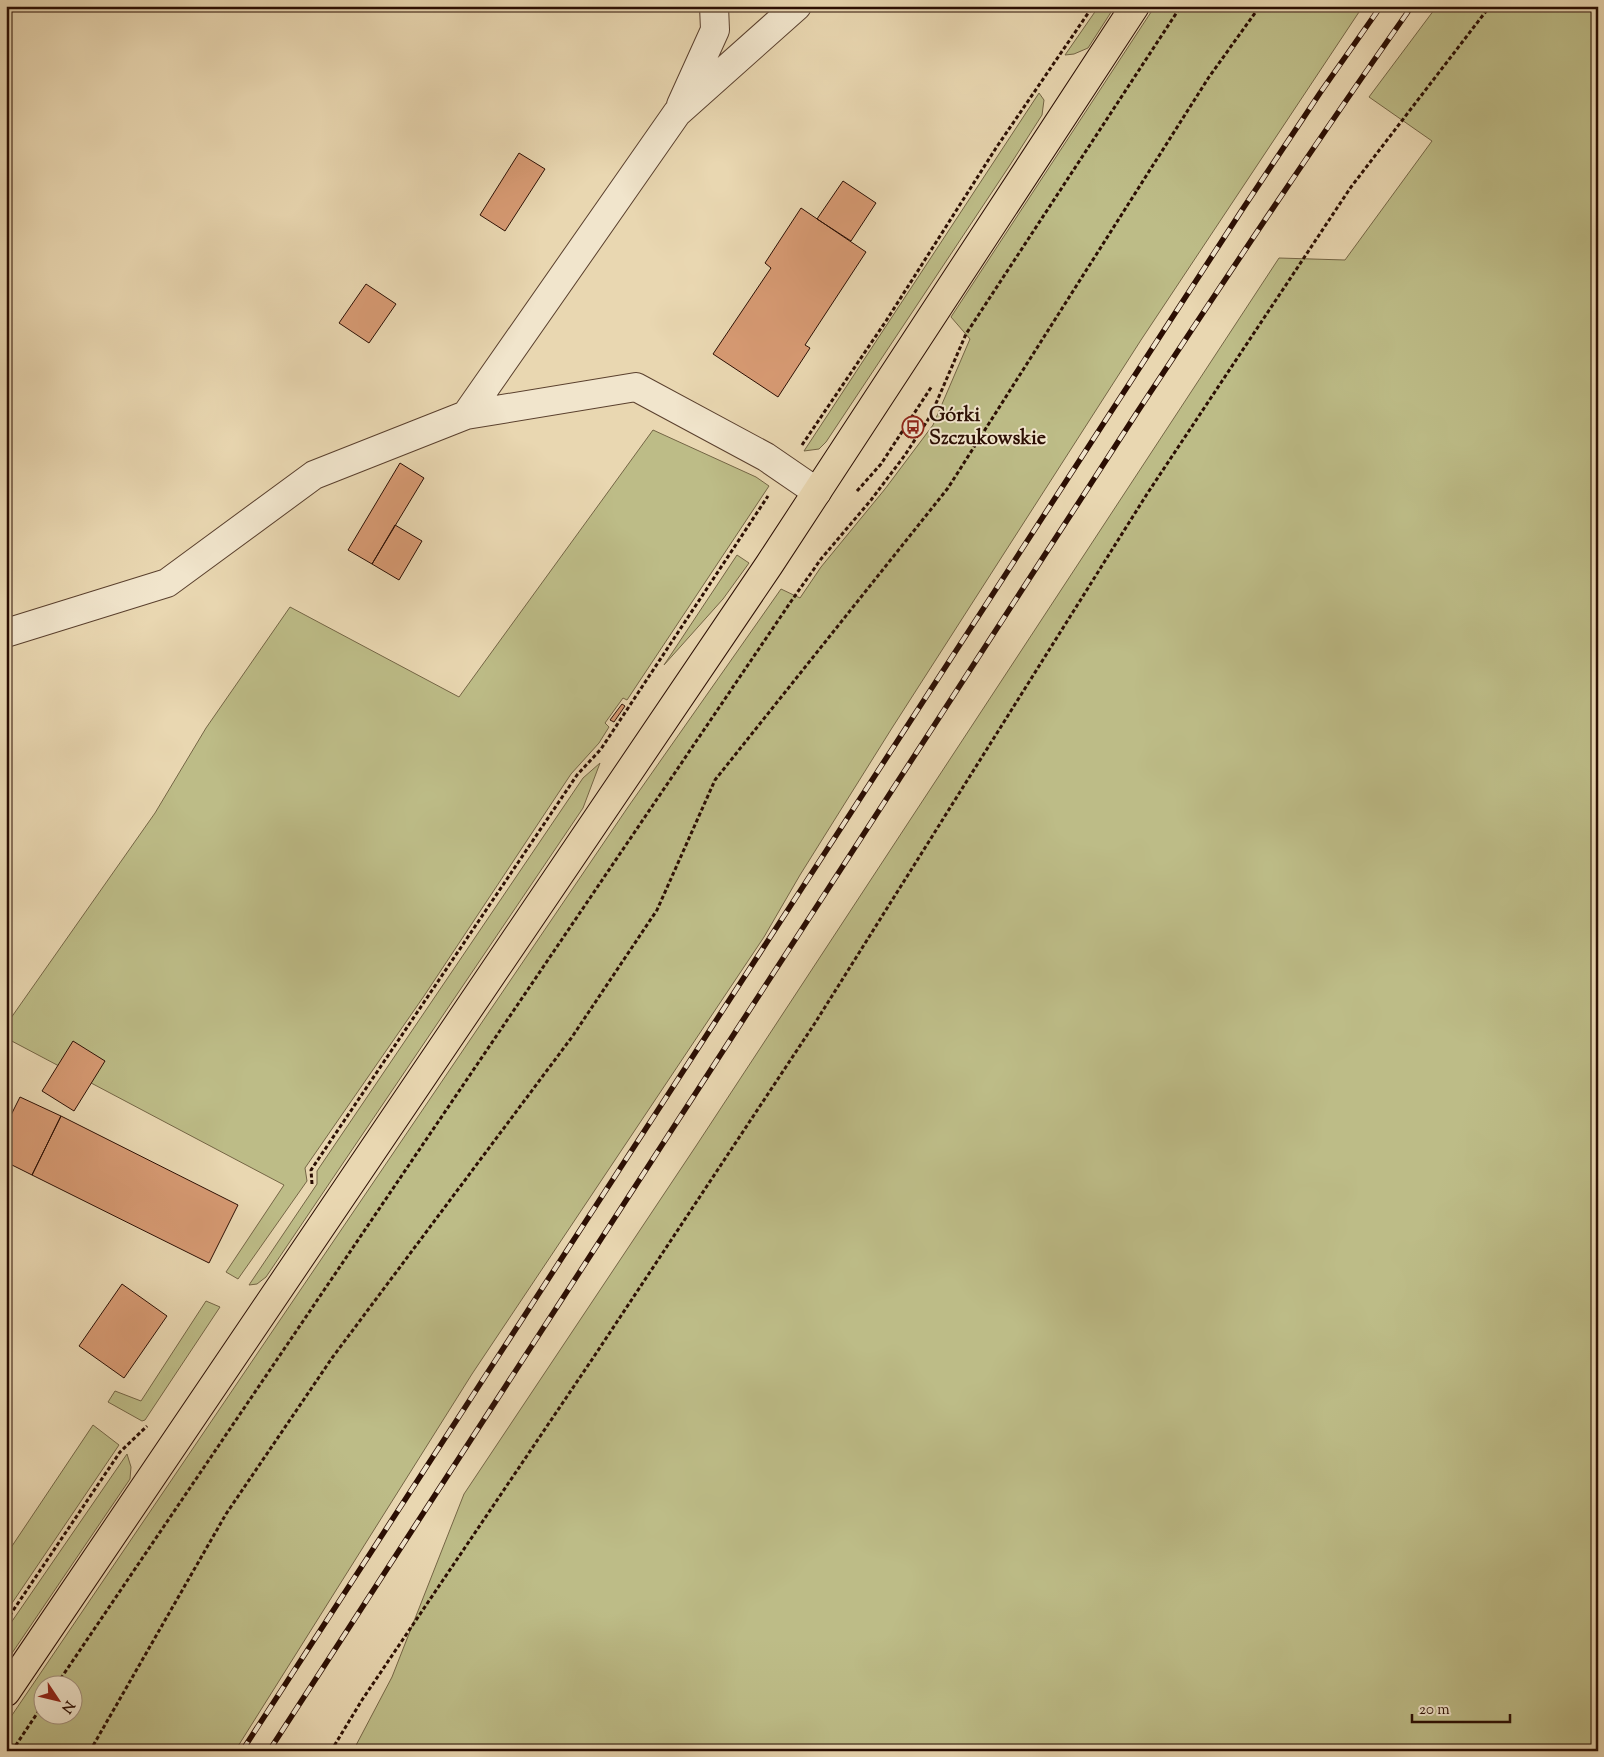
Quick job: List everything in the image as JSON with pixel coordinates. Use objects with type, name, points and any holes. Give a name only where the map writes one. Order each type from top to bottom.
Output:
[{"type":"main road","points":[[6,1692],[817,492],[1136,6]]},
{"type":"lane","points":[[466,414],[677,113],[715,30],[714,6]]},
{"type":"lane","points":[[677,113],[797,6]]},
{"type":"lane","points":[[6,632],[167,583],[314,475],[466,414],[636,387],[766,457],[817,492]]},
{"type":"path","points":[[310,1187],[313,1182],[311,1170],[577,775],[606,741],[886,321],[996,148],[1093,6]]},
{"type":"path","points":[[64,1674],[792,600],[821,559],[870,500],[921,431],[931,416],[943,391],[966,334],[1181,6]]},
{"type":"path","points":[[90,1751],[226,1514],[332,1358],[572,1037],[657,910],[715,780],[948,488],[1209,77],[1260,6]]},
{"type":"path","points":[[330,1751],[362,1700],[593,1358],[815,1023],[1147,494],[1351,187],[1490,6]]},
{"type":"path","points":[[6,1621],[120,1452],[148,1425]]},
{"type":"path","points":[[12,1751],[32,1721]]},
{"type":"shaded area","points":[[1099,6],[1115,6],[1088,48],[1074,54],[1065,55]]},
{"type":"shaded area","points":[[1155,6],[1363,6],[1141,340],[892,728],[800,875],[764,937],[472,1374],[235,1751],[6,1751],[6,1724],[32,1686],[32,1724],[82,1724],[82,1674],[40,1674],[628,807],[781,589],[800,598],[821,567],[885,489],[933,425],[970,339],[951,317]]},
{"type":"shaded area","points":[[1437,6],[1598,6],[1598,1751],[353,1751],[392,1677],[464,1494],[696,1146],[1279,258],[1345,260],[1432,141],[1369,97]]},
{"type":"shaded area","points":[[1039,93],[1044,100],[1042,115],[1010,165],[826,442],[819,449],[804,451]]},
{"type":"shaded area","points":[[653,430],[756,477],[769,486],[627,700],[623,698],[605,723],[609,727],[599,743],[571,774],[424,996],[305,1168],[307,1181],[238,1279],[226,1272],[284,1185],[6,1038],[6,1025],[155,813],[206,728],[290,607],[459,697]]},
{"type":"shaded area","points":[[737,555],[749,563],[723,599],[664,665]]},
{"type":"shaded area","points":[[600,763],[583,808],[266,1277],[257,1284],[249,1285],[317,1184],[317,1171],[583,778]]},
{"type":"shaded area","points":[[206,1301],[220,1307],[145,1420],[142,1421],[108,1402],[115,1391],[141,1401]]},
{"type":"shaded area","points":[[93,1425],[119,1445],[6,1612],[6,1555]]},
{"type":"shaded area","points":[[127,1454],[131,1467],[130,1479],[6,1662],[6,1630]]},
{"type":"building","points":[[519,153],[545,169],[505,231],[480,215]]},
{"type":"building","points":[[843,181],[876,203],[851,241],[817,219]]},
{"type":"building","points":[[801,208],[866,252],[805,345],[810,348],[778,397],[713,354],[771,268],[765,263]]},
{"type":"building","points":[[366,284],[396,304],[369,343],[339,323]]},
{"type":"building","points":[[916,418],[920,421],[909,438],[905,435]]},
{"type":"building","points":[[400,463],[424,478],[372,564],[348,550]]},
{"type":"building","points":[[395,525],[422,541],[399,580],[372,564]]},
{"type":"building","points":[[622,704],[625,706],[614,722],[610,720]]},
{"type":"building","points":[[73,1041],[105,1061],[74,1111],[42,1091]]},
{"type":"building","points":[[20,1097],[61,1116],[32,1175],[6,1162],[6,1125]]},
{"type":"building","points":[[61,1116],[238,1205],[209,1263],[32,1175]]},
{"type":"building","points":[[122,1284],[167,1316],[124,1378],[79,1346]]},
{"type":"railway","points":[[242,1751],[1242,210],[1381,6]]},
{"type":"railway","points":[[269,1751],[1138,411],[1239,258],[1412,6]]},
{"type":"place","name":"Górki Szczukowskie","points":[[913,427]]}]
